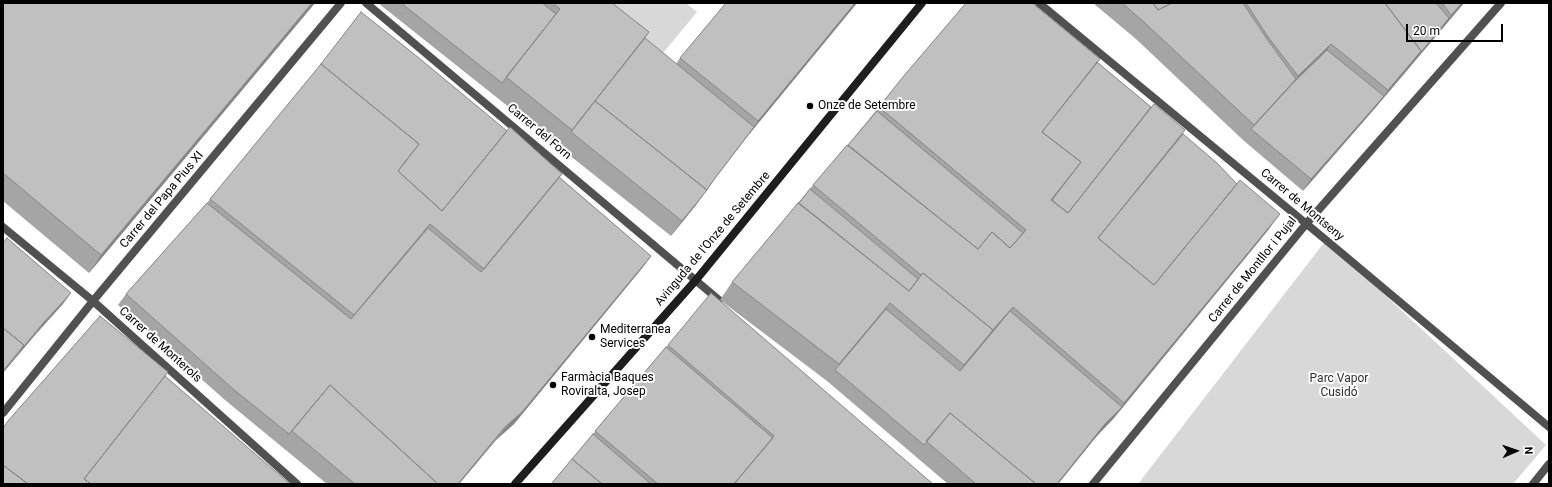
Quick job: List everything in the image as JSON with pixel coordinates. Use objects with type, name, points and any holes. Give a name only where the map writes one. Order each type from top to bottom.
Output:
[{"type":"street","name":"Carrer del Papa Pius XI","points":[[3,414],[93,302],[342,3]]},
{"type":"street","name":"Carrer del Forn","points":[[366,3],[725,306]]},
{"type":"street","name":"Avinguda de l'Onze de Setembre","points":[[515,484],[696,280],[922,3]]},
{"type":"street","name":"Carrer de Montseny","points":[[1039,3],[1549,427]]},
{"type":"street","name":"Carrer de Montllor i Pujal","points":[[1093,484],[1306,224],[1501,3]]},
{"type":"street","name":"Carrer de Monterols","points":[[3,227],[93,302],[297,484]]},
{"type":"street","points":[[1533,484],[1549,464]]},
{"type":"green space","points":[[604,3],[686,3],[697,12],[663,53]]},
{"type":"green space","name":"Parc Vapor Cusidó","points":[[1326,240],[1546,445],[1513,484],[1138,484]]},
{"type":"building","points":[[3,3],[312,3],[101,255],[3,173]]},
{"type":"building","points":[[401,3],[542,3],[556,14],[502,83]]},
{"type":"building","points":[[553,3],[612,3],[649,32],[572,130],[506,77],[560,9]]},
{"type":"building","points":[[726,3],[855,3],[758,121],[680,58]]},
{"type":"building","points":[[966,3],[1032,3],[1100,59],[1042,132],[1081,162],[1051,200],[1068,213],[1154,104],[1185,130],[1098,238],[1154,285],[1240,180],[1280,214],[1124,403],[1013,307],[993,330],[923,273],[921,275],[813,185],[847,145],[978,249],[992,232],[1010,248],[1026,230],[879,107]]},
{"type":"building","points":[[1122,3],[1153,3],[1158,10],[1172,3],[1243,3],[1296,79],[1254,125]]},
{"type":"building","points":[[1153,3],[1172,3],[1158,10]]},
{"type":"building","points":[[1246,3],[1385,3],[1421,51],[1388,90],[1331,44],[1298,76],[1268,37]]},
{"type":"building","points":[[1385,3],[1436,3],[1449,18],[1417,57],[1421,51]]},
{"type":"building","points":[[1442,3],[1462,3],[1451,15]]},
{"type":"building","points":[[361,12],[507,131],[442,211],[398,171],[419,144],[321,64]]},
{"type":"building","points":[[645,38],[754,127],[707,190],[595,101]]},
{"type":"building","points":[[1327,50],[1384,96],[1311,179],[1251,129],[1294,82]]},
{"type":"building","points":[[1097,62],[1151,107],[1068,213],[1052,200],[1081,162],[1042,132]]},
{"type":"building","points":[[321,64],[419,144],[398,171],[442,211],[510,127],[562,174],[484,269],[430,224],[354,315],[210,199]]},
{"type":"building","points":[[595,101],[707,190],[682,221],[571,132]]},
{"type":"building","points":[[877,111],[1023,233],[1010,248],[992,232],[978,249],[848,145]]},
{"type":"building","points":[[1183,134],[1217,163],[1237,184],[1154,285],[1098,238]]},
{"type":"building","points":[[559,177],[651,256],[522,412],[504,428],[458,484],[438,484],[330,385],[289,434],[233,389],[126,294],[207,203],[351,319],[428,228],[481,272]]},
{"type":"building","points":[[810,189],[918,279],[909,291],[799,203]]},
{"type":"building","points":[[798,203],[909,291],[923,273],[993,330],[964,365],[890,303],[839,364],[732,282]]},
{"type":"building","points":[[7,238],[71,293],[20,351],[24,345],[3,328],[3,243]]},
{"type":"building","points":[[711,293],[933,484],[734,484],[774,436],[668,345]]},
{"type":"building","points":[[886,309],[960,371],[1010,311],[1122,407],[1104,425],[1057,484],[1036,484],[950,413],[924,445],[835,370]]},
{"type":"building","points":[[100,316],[168,372],[84,479],[91,484],[28,484],[3,465],[3,428]]},
{"type":"building","points":[[3,328],[24,345],[3,371]]},
{"type":"building","points":[[666,347],[773,438],[734,484],[658,484],[595,431]]},
{"type":"building","points":[[165,376],[290,484],[91,484],[84,479]]},
{"type":"building","points":[[330,385],[438,484],[355,484],[292,431]]},
{"type":"building","points":[[950,413],[1036,484],[976,484],[926,441]]},
{"type":"building","points":[[593,434],[651,484],[602,484],[572,459]]},
{"type":"building","points":[[572,459],[602,484],[551,484]]},
{"type":"building","points":[[3,465],[28,484],[3,484]]},
{"type":"place","name":"Onze de Setembre","points":[[810,106]]},
{"type":"place","name":"Mediterranea Services","points":[[592,337]]},
{"type":"place","name":"Farmàcia Baques Roviralta, Josep","points":[[553,385]]}]
